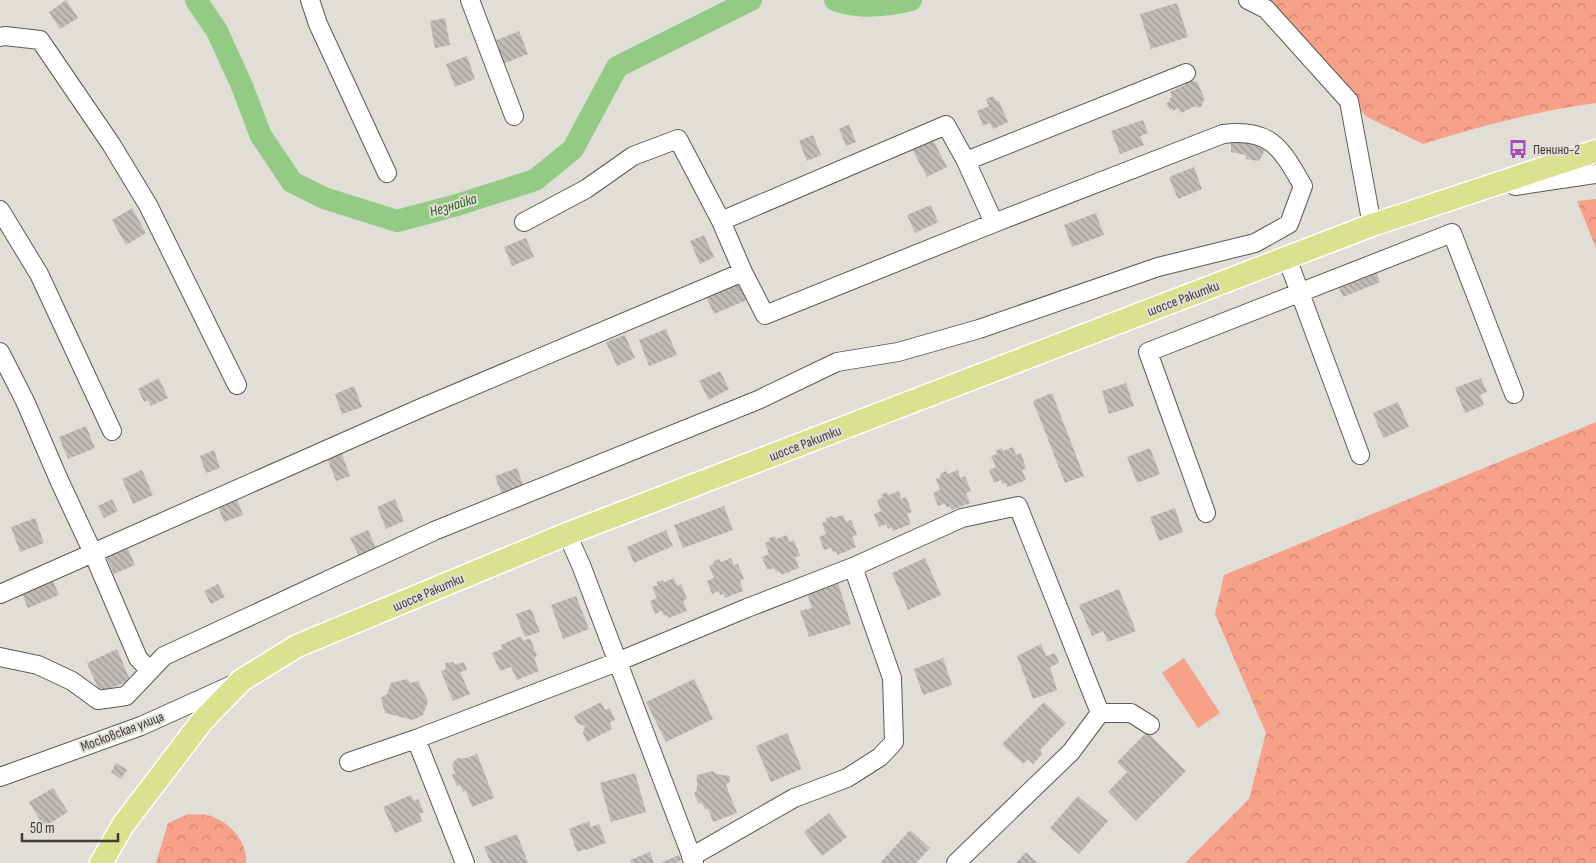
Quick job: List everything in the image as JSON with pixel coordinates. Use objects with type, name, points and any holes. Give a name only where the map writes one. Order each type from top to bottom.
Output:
[{"type":"main road","name":"шоссе Ракитки","points":[[100,863],[123,825],[203,720],[242,680],[297,646],[567,534],[1372,225],[1596,151]]},
{"type":"street","points":[[310,0],[318,24],[387,173]]},
{"type":"street","points":[[470,0],[514,116]]},
{"type":"street","points":[[1248,0],[1266,9],[1349,101],[1372,225]]},
{"type":"street","points":[[0,37],[40,40],[111,144],[148,205],[238,385]]},
{"type":"street","points":[[966,161],[1186,73]]},
{"type":"street","points":[[721,221],[946,125],[966,161],[994,223]]},
{"type":"street","points":[[0,657],[38,665],[72,681],[98,700],[126,696],[164,656],[434,531],[758,400],[837,362],[898,352],[979,329],[1158,267],[1255,243],[1289,224],[1303,186],[1286,155],[1269,139],[1239,132],[1223,134],[765,315],[743,272],[721,221],[678,139],[634,156],[586,189],[524,222]]},
{"type":"street","points":[[1466,193],[1596,174]]},
{"type":"street","points":[[0,210],[39,274],[112,431]]},
{"type":"street","points":[[1206,513],[1148,352],[1452,234],[1514,394]]},
{"type":"street","points":[[1287,258],[1360,455]]},
{"type":"street","points":[[0,594],[420,408],[743,272]]},
{"type":"street","points":[[0,352],[25,401],[138,658],[149,670]]},
{"type":"street","points":[[349,762],[416,739],[617,662],[747,608],[853,568],[962,518],[1018,506],[1100,713]]},
{"type":"street","points":[[567,534],[581,565],[693,860],[794,798],[847,778],[880,757],[894,742],[892,678],[853,568]]},
{"type":"street","name":"Московская улица","points":[[0,778],[141,726],[242,680]]},
{"type":"street","points":[[1100,713],[1131,713],[1150,725]]},
{"type":"street","points":[[956,863],[1071,752],[1100,713]]},
{"type":"street","points":[[416,739],[466,863]]},
{"type":"green space","points":[[1250,0],[1596,0],[1596,103],[1552,110],[1509,120],[1423,144],[1367,117],[1279,20]]},
{"type":"green space","points":[[1596,199],[1596,248],[1577,201]]},
{"type":"green space","points":[[1596,422],[1596,863],[1185,863],[1249,799],[1266,733],[1215,614],[1224,575]]},
{"type":"green space","points":[[1184,658],[1220,713],[1198,728],[1162,673]]},
{"type":"green space","points":[[188,814],[207,815],[229,827],[240,839],[244,847],[246,863],[156,863],[168,823]]},
{"type":"building","points":[[66,0],[78,18],[60,29],[49,12]]},
{"type":"building","points":[[1177,3],[1188,37],[1151,49],[1140,14]]},
{"type":"building","points":[[445,18],[450,45],[435,48],[430,21]]},
{"type":"building","points":[[519,31],[528,54],[502,64],[492,42]]},
{"type":"building","points":[[467,56],[475,79],[455,87],[446,64]]},
{"type":"building","points":[[1191,79],[1194,82],[1197,81],[1205,100],[1202,106],[1198,108],[1195,106],[1181,113],[1178,108],[1173,111],[1172,108],[1170,110],[1166,103],[1170,102],[1169,99],[1172,97],[1170,92],[1185,85]]},
{"type":"building","points":[[993,96],[996,101],[999,101],[1008,122],[993,129],[990,123],[983,126],[977,111],[989,106],[986,99]]},
{"type":"building","points":[[1143,120],[1148,133],[1140,136],[1144,145],[1120,154],[1111,131]]},
{"type":"building","points":[[849,124],[856,142],[846,146],[839,129]]},
{"type":"building","points":[[813,135],[821,155],[807,161],[799,141]]},
{"type":"building","points":[[931,136],[947,167],[927,177],[911,147]]},
{"type":"building","points":[[1231,140],[1243,140],[1265,150],[1259,161],[1246,159],[1246,155],[1231,152]]},
{"type":"building","points":[[1194,167],[1202,189],[1178,199],[1169,177]]},
{"type":"building","points":[[931,205],[938,222],[915,233],[907,215]]},
{"type":"building","points":[[132,208],[146,233],[126,245],[112,220]]},
{"type":"building","points":[[1096,213],[1104,235],[1072,247],[1064,225]]},
{"type":"building","points":[[704,235],[714,257],[700,264],[690,241]]},
{"type":"building","points":[[526,238],[534,257],[512,266],[504,247]]},
{"type":"building","points":[[1373,264],[1380,282],[1343,297],[1335,279]]},
{"type":"building","points":[[737,278],[747,300],[714,314],[704,292]]},
{"type":"building","points":[[666,329],[677,355],[649,366],[639,340]]},
{"type":"building","points":[[625,335],[635,358],[617,366],[606,342]]},
{"type":"building","points":[[720,371],[729,389],[709,400],[699,381]]},
{"type":"building","points":[[159,378],[168,398],[151,406],[148,400],[144,402],[138,389]]},
{"type":"building","points":[[1481,378],[1487,392],[1480,395],[1484,405],[1465,413],[1455,388]]},
{"type":"building","points":[[1126,383],[1134,406],[1109,414],[1102,391]]},
{"type":"building","points":[[354,386],[362,407],[342,414],[335,394]]},
{"type":"building","points":[[1052,393],[1084,476],[1065,483],[1033,401]]},
{"type":"building","points":[[1398,402],[1409,427],[1383,438],[1373,413]]},
{"type":"building","points":[[86,426],[95,448],[68,459],[59,437]]},
{"type":"building","points":[[1013,447],[1016,455],[1021,453],[1026,468],[1022,470],[1026,480],[1007,487],[1006,483],[1002,484],[1001,480],[994,483],[989,470],[996,467],[991,456],[997,454],[996,451],[1002,448],[1003,451]]},
{"type":"building","points":[[1150,448],[1160,474],[1137,483],[1127,457]]},
{"type":"building","points":[[214,450],[220,468],[206,473],[200,456]]},
{"type":"building","points":[[341,452],[350,476],[336,481],[327,458]]},
{"type":"building","points":[[517,468],[524,487],[502,495],[495,476]]},
{"type":"building","points":[[142,470],[153,495],[133,504],[122,479]]},
{"type":"building","points":[[958,470],[960,478],[965,476],[971,491],[966,493],[970,503],[952,510],[950,506],[947,508],[945,503],[938,506],[933,493],[940,490],[936,479],[941,477],[940,474],[946,471],[947,474]]},
{"type":"building","points":[[899,491],[901,499],[906,497],[912,512],[907,514],[911,524],[893,531],[891,527],[888,529],[886,524],[879,527],[874,514],[881,511],[877,500],[882,498],[881,495],[887,492],[888,495]]},
{"type":"building","points":[[235,493],[243,515],[224,522],[216,501]]},
{"type":"building","points":[[112,499],[118,511],[104,518],[98,506]]},
{"type":"building","points":[[395,499],[404,521],[386,529],[377,507]]},
{"type":"building","points":[[724,506],[733,530],[683,548],[674,525]]},
{"type":"building","points":[[1175,508],[1183,532],[1159,541],[1150,517]]},
{"type":"building","points":[[843,515],[846,522],[851,520],[857,535],[852,537],[856,547],[838,555],[831,548],[824,550],[819,537],[826,534],[822,523],[827,521],[826,518]]},
{"type":"building","points":[[35,518],[44,543],[20,552],[11,527]]},
{"type":"building","points":[[368,530],[377,550],[360,558],[350,538]]},
{"type":"building","points":[[666,530],[673,546],[634,563],[627,547]]},
{"type":"building","points":[[787,535],[789,542],[794,540],[800,556],[795,557],[799,568],[781,575],[774,568],[767,570],[762,557],[769,554],[765,543],[770,541],[769,538],[775,536],[776,539]]},
{"type":"building","points":[[126,544],[135,565],[114,574],[105,554]]},
{"type":"building","points":[[731,558],[734,565],[738,564],[744,579],[740,581],[743,591],[725,598],[724,594],[720,595],[719,591],[712,594],[707,581],[714,578],[709,566],[714,564],[713,561],[719,559],[721,562]]},
{"type":"building","points":[[925,558],[941,595],[908,610],[892,573]]},
{"type":"building","points":[[51,576],[59,595],[28,608],[20,589]]},
{"type":"building","points":[[674,578],[677,586],[681,584],[687,599],[683,601],[687,611],[669,618],[667,615],[664,616],[662,611],[655,614],[650,601],[657,598],[652,587],[658,585],[657,582],[663,580],[664,582]]},
{"type":"building","points":[[838,583],[851,624],[809,637],[800,611],[812,608],[807,593]]},
{"type":"building","points":[[218,584],[225,597],[211,604],[204,591]]},
{"type":"building","points":[[1119,589],[1136,631],[1108,642],[1103,631],[1092,636],[1079,605]]},
{"type":"building","points":[[576,596],[589,629],[563,639],[551,605]]},
{"type":"building","points":[[531,609],[540,632],[525,637],[516,614]]},
{"type":"building","points":[[521,636],[523,641],[530,638],[537,656],[534,658],[539,671],[517,680],[511,667],[500,671],[492,653],[502,649],[501,645]]},
{"type":"building","points":[[1041,644],[1046,656],[1055,653],[1059,663],[1050,667],[1057,690],[1033,699],[1017,656]]},
{"type":"building","points":[[117,649],[130,680],[100,693],[87,663]]},
{"type":"building","points":[[943,658],[952,685],[923,695],[914,669]]},
{"type":"building","points":[[453,662],[455,665],[464,662],[467,670],[460,672],[470,694],[453,701],[441,671],[446,669],[445,663]]},
{"type":"building","points":[[407,679],[410,683],[418,681],[428,701],[423,715],[413,720],[385,713],[381,698],[387,694],[391,683]]},
{"type":"building","points":[[694,679],[713,719],[666,742],[646,702]]},
{"type":"building","points":[[601,702],[605,710],[610,708],[615,720],[610,722],[612,729],[587,742],[583,733],[585,726],[577,723],[574,716]]},
{"type":"building","points":[[1044,702],[1066,723],[1040,750],[1042,754],[1033,764],[1028,759],[1023,764],[1002,744]]},
{"type":"building","points":[[1147,732],[1186,771],[1136,821],[1108,792],[1127,772],[1117,762]]},
{"type":"building","points":[[787,733],[802,769],[771,782],[756,746]]},
{"type":"building","points":[[477,754],[494,798],[472,807],[466,791],[463,792],[460,785],[457,786],[452,775],[455,773],[452,765],[456,759]]},
{"type":"building","points":[[116,763],[127,770],[121,779],[111,772]]},
{"type":"building","points":[[713,771],[716,774],[730,776],[730,781],[726,785],[737,813],[713,822],[708,809],[705,809],[701,802],[699,804],[694,794],[697,790],[697,775]]},
{"type":"building","points":[[635,773],[646,812],[611,822],[600,783]]},
{"type":"building","points":[[53,788],[68,812],[44,827],[29,802]]},
{"type":"building","points":[[411,795],[414,801],[418,799],[424,812],[419,814],[422,821],[395,833],[383,807]]},
{"type":"building","points":[[1078,796],[1108,821],[1079,854],[1050,828]]},
{"type":"building","points":[[829,813],[847,837],[822,856],[804,832]]},
{"type":"building","points":[[589,821],[591,827],[599,824],[606,843],[577,852],[569,829]]},
{"type":"building","points":[[910,830],[930,848],[916,863],[882,863],[881,862]]},
{"type":"building","points":[[517,834],[528,863],[491,863],[484,847]]},
{"type":"building","points":[[650,852],[654,863],[631,863],[630,860]]},
{"type":"building","points":[[1026,852],[1037,863],[1016,863]]},
{"type":"building","points":[[679,855],[681,860],[677,863],[660,863]]},
{"type":"waterway","name":"Незнайка","points":[[196,0],[217,31],[242,86],[261,136],[292,182],[324,198],[397,221],[457,205],[535,180],[573,149],[617,67],[751,0]]},
{"type":"waterway","name":"Незнайка","points":[[835,0],[864,6],[892,4],[911,0]]},
{"type":"place","name":"Пенино-2","points":[[1518,149]]}]
